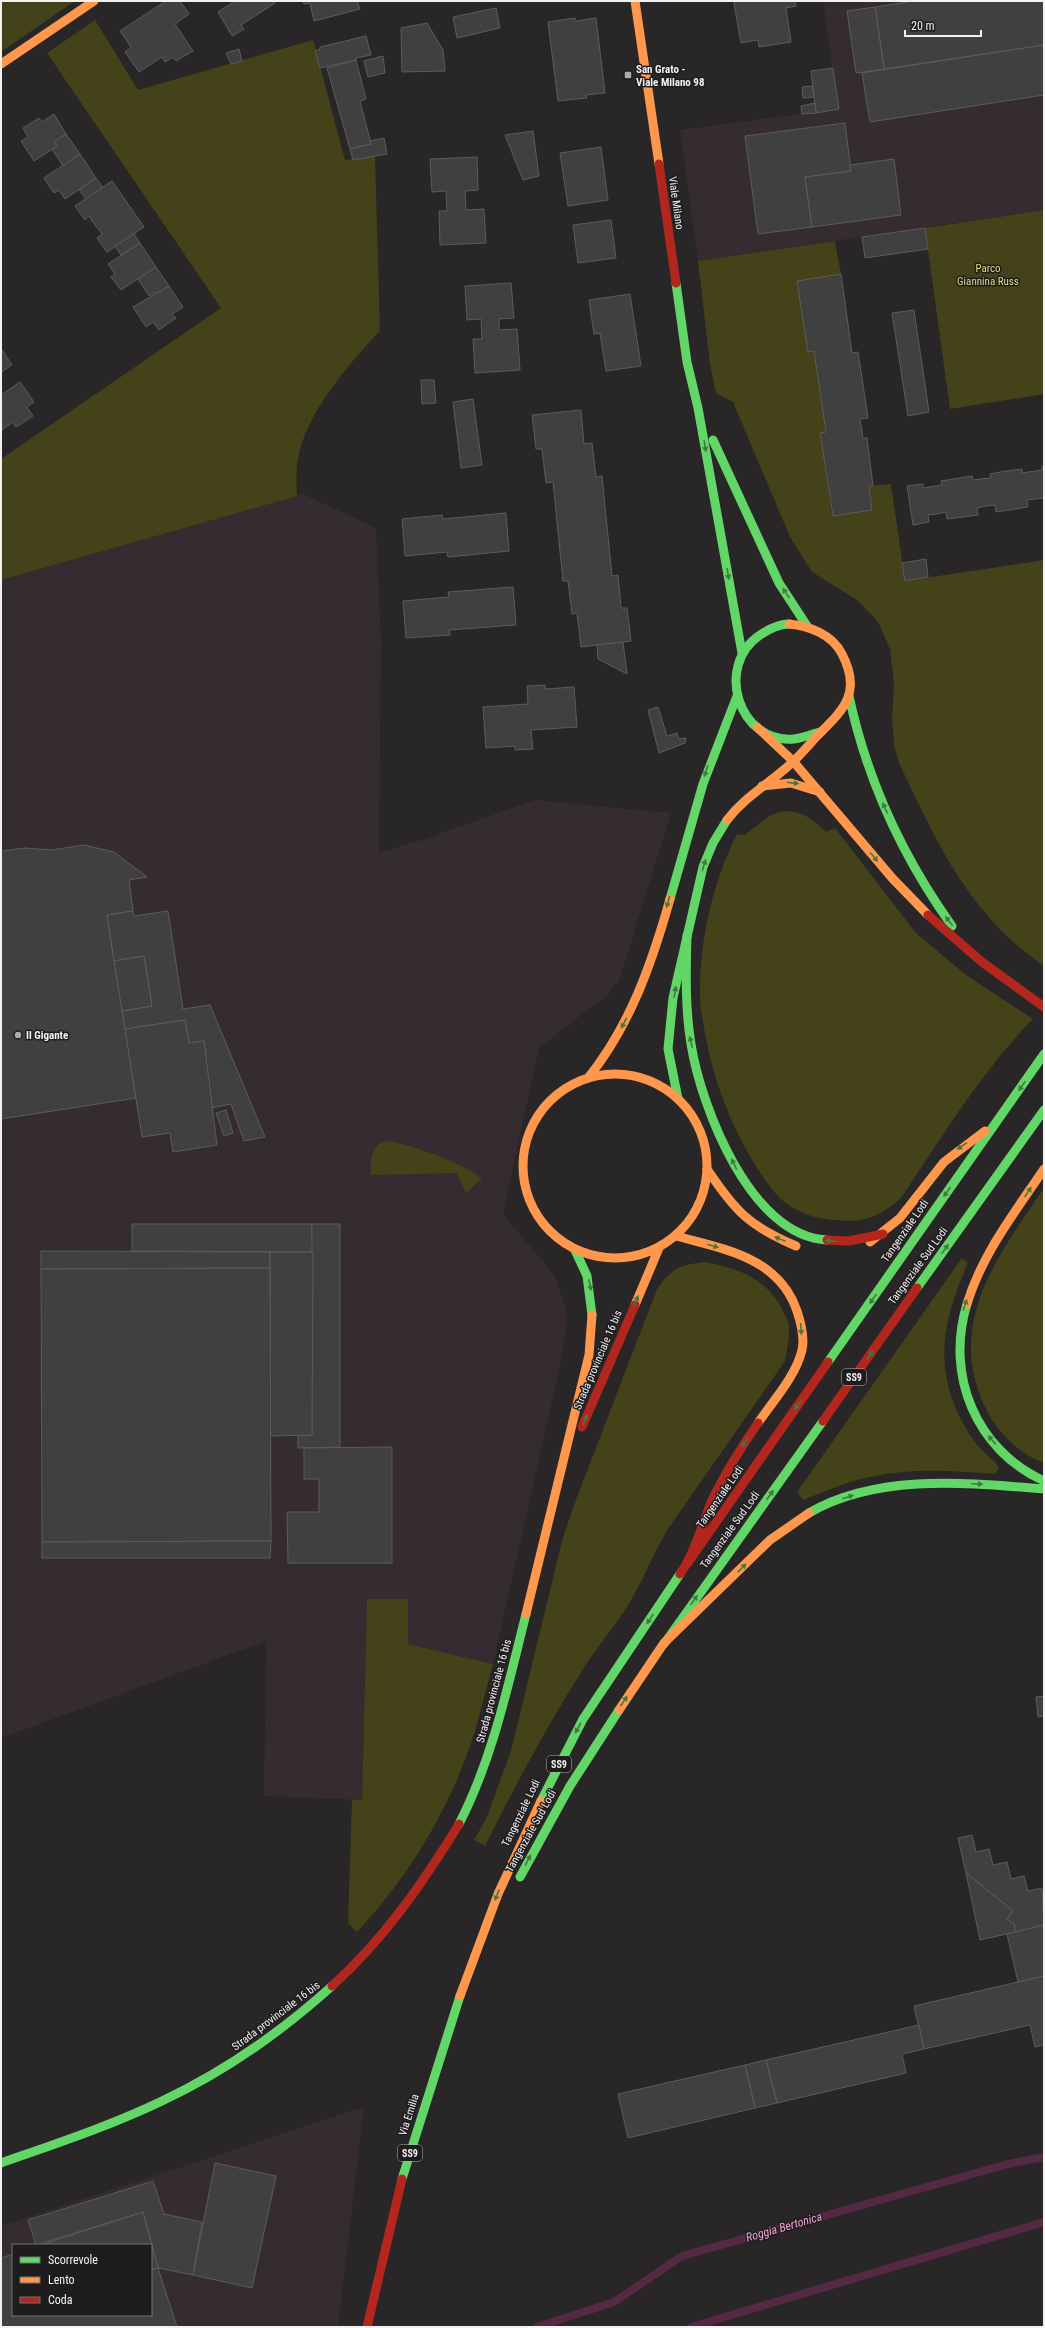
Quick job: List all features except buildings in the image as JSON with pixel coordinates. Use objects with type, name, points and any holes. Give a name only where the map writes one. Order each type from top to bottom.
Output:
[{"type":"main road","points":[[1,64],[94,1]]},
{"type":"main road","name":"Viale Milano","points":[[635,1],[687,362],[698,408]]},
{"type":"main road","points":[[698,408],[779,583],[807,626]]},
{"type":"main road","points":[[698,408],[742,653]]},
{"type":"main road","points":[[678,1099],[670,1073],[669,1032],[686,935],[704,863],[713,842],[731,814],[793,761],[842,712],[848,696],[850,678],[846,660],[840,650],[824,633],[807,626],[788,624],[770,628],[754,639],[742,653],[737,667],[735,682],[736,696],[744,714],[793,761],[893,879],[951,936],[982,962],[1044,1008]]},
{"type":"main road","points":[[588,1078],[609,1051],[641,988],[659,935],[720,730],[736,696]]},
{"type":"main road","points":[[848,696],[860,750],[893,825],[921,878],[944,915],[982,962]]},
{"type":"main road","points":[[757,727],[774,736],[792,740],[809,737],[821,732]]},
{"type":"main road","points":[[762,786],[773,783],[800,783],[822,794]]},
{"type":"main road","points":[[686,935],[685,995],[689,1033],[699,1080],[720,1134],[739,1175],[759,1204],[778,1222],[796,1233],[818,1240],[845,1242],[866,1240],[882,1234]]},
{"type":"main road","name":"Tangenziale Lodi","points":[[465,1982],[498,1894],[523,1836],[560,1762],[607,1681],[687,1564],[1044,1054]]},
{"type":"main road","points":[[612,1074],[635,1076],[658,1085],[678,1099],[694,1119],[704,1143],[707,1169],[703,1194],[693,1217],[676,1236],[659,1248],[632,1257],[603,1258],[575,1250],[556,1237],[540,1220],[526,1191],[523,1164],[528,1137],[540,1113],[558,1094],[588,1078],[612,1074]]},
{"type":"main road","name":"Tangenziale Sud Lodi","points":[[516,1883],[559,1804],[593,1748],[664,1644],[1044,1110]]},
{"type":"main road","points":[[841,1251],[872,1242],[893,1227],[940,1166],[956,1150],[994,1125]]},
{"type":"main road","points":[[707,1169],[724,1195],[744,1215],[767,1234],[806,1248]]},
{"type":"main road","points":[[1044,1169],[984,1260],[971,1287],[962,1314],[959,1338],[961,1375],[966,1395],[984,1432],[1018,1466],[1044,1482]]},
{"type":"main road","points":[[676,1236],[739,1254],[758,1262],[773,1273],[784,1285],[795,1304],[802,1325],[802,1349],[794,1370],[735,1456],[714,1497],[687,1564]]},
{"type":"main road","name":"Strada provinciale 16 bis","points":[[559,1482],[659,1248]]},
{"type":"main road","name":"Strada provinciale 16 bis","points":[[1,2163],[122,2119],[183,2091],[229,2065],[281,2030],[328,1993],[365,1955],[400,1912],[429,1872],[459,1823],[480,1778],[498,1727],[589,1355],[593,1305],[591,1285],[585,1267],[575,1250]]},
{"type":"main road","points":[[664,1644],[706,1605],[764,1543],[804,1514],[829,1503],[887,1487],[916,1483],[996,1485],[1044,1489]]},
{"type":"main road","name":"SS9","points":[[465,1982],[503,1909]]},
{"type":"main road","name":"Via Emilia","points":[[367,2327],[412,2144],[465,1982]]},
{"type":"shaded area","points":[[823,1],[1044,1],[1044,210],[698,261],[680,130],[838,109]]},
{"type":"shaded area","points":[[303,494],[376,528],[381,643],[379,853],[425,839],[535,800],[671,813],[619,981],[607,995],[539,1048],[503,1214],[555,1276],[566,1308],[567,1324],[559,1370],[493,1664],[408,1644],[367,1599],[362,1800],[264,1796],[266,1641],[1,1738],[1,580]]},
{"type":"shaded area","points":[[364,2107],[338,2327],[1,2327],[1,2226]]},
{"type":"green space","points":[[1,1],[75,1],[1,52]]},
{"type":"green space","points":[[95,20],[138,90],[313,40],[345,160],[375,156],[380,331],[342,374],[330,390],[309,425],[302,442],[298,459],[296,478],[297,496],[1,580],[1,459],[221,308],[47,53]]},
{"type":"green space","name":"Parco Giannina Russ","points":[[1044,210],[1044,394],[950,409],[925,228]]},
{"type":"green space","points":[[835,241],[841,274],[797,281],[808,352],[814,351],[826,432],[820,433],[832,516],[872,510],[869,486],[891,484],[905,581],[1044,560],[1044,966],[1018,946],[995,924],[975,900],[942,849],[899,763],[894,745],[892,718],[894,683],[890,649],[878,622],[857,600],[812,572],[790,537],[733,402],[716,393],[710,364],[698,261]]},
{"type":"green space","points":[[784,811],[802,814],[826,832],[835,828],[916,933],[966,975],[1033,1019],[1014,1039],[979,1083],[901,1198],[886,1210],[863,1219],[846,1221],[810,1215],[798,1211],[787,1204],[773,1190],[761,1174],[741,1140],[725,1104],[718,1086],[704,1028],[700,1006],[702,956],[714,893],[728,853],[737,834],[744,835],[771,815]]},
{"type":"green space","points":[[386,1141],[409,1146],[449,1160],[482,1178],[466,1193],[457,1173],[371,1175],[371,1160],[374,1150],[381,1143]]},
{"type":"green space","points":[[1044,1188],[1044,1463],[1018,1448],[996,1426],[986,1409],[975,1378],[971,1348],[974,1320],[982,1292],[994,1265]]},
{"type":"green space","points":[[962,1258],[968,1263],[959,1285],[947,1327],[944,1348],[945,1368],[949,1389],[968,1432],[983,1452],[994,1460],[999,1469],[994,1474],[934,1471],[890,1473],[857,1480],[803,1500],[797,1492]]},
{"type":"green space","points":[[705,1262],[728,1267],[749,1276],[758,1281],[774,1297],[787,1318],[789,1326],[785,1361],[668,1529],[630,1602],[587,1663],[546,1730],[485,1846],[474,1840],[486,1819],[511,1751],[563,1537],[574,1505],[657,1289],[667,1276],[682,1266]]},
{"type":"green space","points":[[367,1599],[408,1599],[408,1644],[493,1664],[473,1738],[460,1774],[449,1798],[422,1846],[392,1891],[357,1932],[348,1923],[352,1800],[362,1800]]},
{"type":"waterway","name":"Roggia Bertonica","points":[[537,2327],[614,2302],[682,2256],[1008,2164],[1044,2157]]},
{"type":"waterway","points":[[691,2327],[1044,2222]]},
{"type":"traffic: fast","points":[[676,283],[687,362],[698,408],[742,653]]},
{"type":"traffic: fast","points":[[713,440],[779,583],[807,626]]},
{"type":"traffic: fast","points":[[789,624],[777,626],[760,635],[746,649],[738,665],[736,683],[739,700],[747,716],[759,729],[775,737],[794,739],[821,732]]},
{"type":"traffic: fast","points":[[670,899],[703,784],[737,696]]},
{"type":"traffic: fast","points":[[849,696],[866,758],[888,816],[917,872],[952,926]]},
{"type":"traffic: fast","points":[[678,1099],[668,1049],[673,998],[703,867],[713,843],[727,820]]},
{"type":"traffic: fast","points":[[687,935],[686,976],[691,1044],[706,1101],[718,1133],[734,1164],[753,1193],[775,1217],[800,1233],[827,1240]]},
{"type":"traffic: fast","points":[[828,1362],[1044,1054]]},
{"type":"traffic: fast","points":[[917,1288],[1044,1110]]},
{"type":"traffic: fast","points":[[575,1250],[587,1276],[592,1315]]},
{"type":"traffic: fast","points":[[967,1304],[961,1331],[960,1357],[964,1383],[972,1408],[984,1430],[1000,1450],[1020,1467],[1044,1481]]},
{"type":"traffic: fast","points":[[664,1644],[823,1421]]},
{"type":"traffic: fast","points":[[809,1513],[836,1500],[864,1492],[894,1486],[954,1483],[1044,1489]]},
{"type":"traffic: fast","points":[[541,1801],[583,1719],[680,1574]]},
{"type":"traffic: fast","points":[[459,1824],[471,1799],[490,1747],[506,1694],[526,1614]]},
{"type":"traffic: fast","points":[[520,1877],[570,1786],[619,1710]]},
{"type":"traffic: fast","points":[[1,2163],[102,2127],[185,2090],[251,2050],[293,2019],[332,1986]]},
{"type":"traffic: fast","points":[[402,2179],[460,1996]]},
{"type":"traffic: slow","points":[[1,64],[94,1]]},
{"type":"traffic: slow","points":[[635,1],[659,164]]},
{"type":"traffic: slow","points":[[727,820],[747,799],[798,757],[834,719],[847,701],[850,691],[850,680],[848,668],[838,647],[819,632],[789,624]]},
{"type":"traffic: slow","points":[[757,727],[793,761],[893,879],[928,915]]},
{"type":"traffic: slow","points":[[762,786],[791,783],[820,792]]},
{"type":"traffic: slow","points":[[588,1078],[603,1058],[628,1015],[656,947],[670,899]]},
{"type":"traffic: slow","points":[[615,1074],[633,1076],[650,1081],[666,1090],[680,1101],[691,1115],[700,1131],[705,1148],[707,1166],[705,1184],[700,1201],[691,1217],[680,1231],[666,1242],[650,1251],[633,1256],[615,1258],[597,1256],[580,1251],[564,1242],[550,1231],[539,1217],[530,1201],[525,1184],[523,1166],[525,1148],[530,1131],[539,1115],[550,1101],[564,1090],[580,1081],[597,1076],[615,1074]]},
{"type":"traffic: slow","points":[[870,1242],[900,1218],[944,1162],[985,1131]]},
{"type":"traffic: slow","points":[[707,1169],[726,1196],[744,1216],[766,1231],[796,1246]]},
{"type":"traffic: slow","points":[[967,1304],[973,1286],[990,1251],[1044,1169]]},
{"type":"traffic: slow","points":[[676,1236],[730,1251],[763,1267],[777,1278],[789,1293],[797,1311],[803,1335],[802,1350],[799,1360],[789,1379],[758,1423]]},
{"type":"traffic: slow","points":[[635,1305],[659,1248]]},
{"type":"traffic: slow","points":[[526,1614],[589,1355],[592,1315]]},
{"type":"traffic: slow","points":[[619,1710],[664,1643],[770,1540],[809,1513]]},
{"type":"traffic: slow","points":[[460,1996],[498,1894],[541,1801]]},
{"type":"traffic: jam","points":[[659,164],[676,283]]},
{"type":"traffic: jam","points":[[928,915],[982,962],[1044,1007]]},
{"type":"traffic: jam","points":[[827,1240],[849,1241],[883,1234]]},
{"type":"traffic: jam","points":[[823,1421],[917,1288]]},
{"type":"traffic: jam","points":[[582,1427],[635,1305]]},
{"type":"traffic: jam","points":[[687,1564],[828,1362]]},
{"type":"traffic: jam","points":[[680,1574],[690,1556],[719,1486],[746,1440],[758,1423]]},
{"type":"traffic: jam","points":[[332,1986],[369,1949],[402,1910],[459,1824]]},
{"type":"traffic: jam","points":[[367,2327],[402,2179]]},
{"type":"place","name":"San Grato - Viale Milano 98","points":[[628,75]]},
{"type":"place","name":"Il Gigante","points":[[18,1035]]}]
